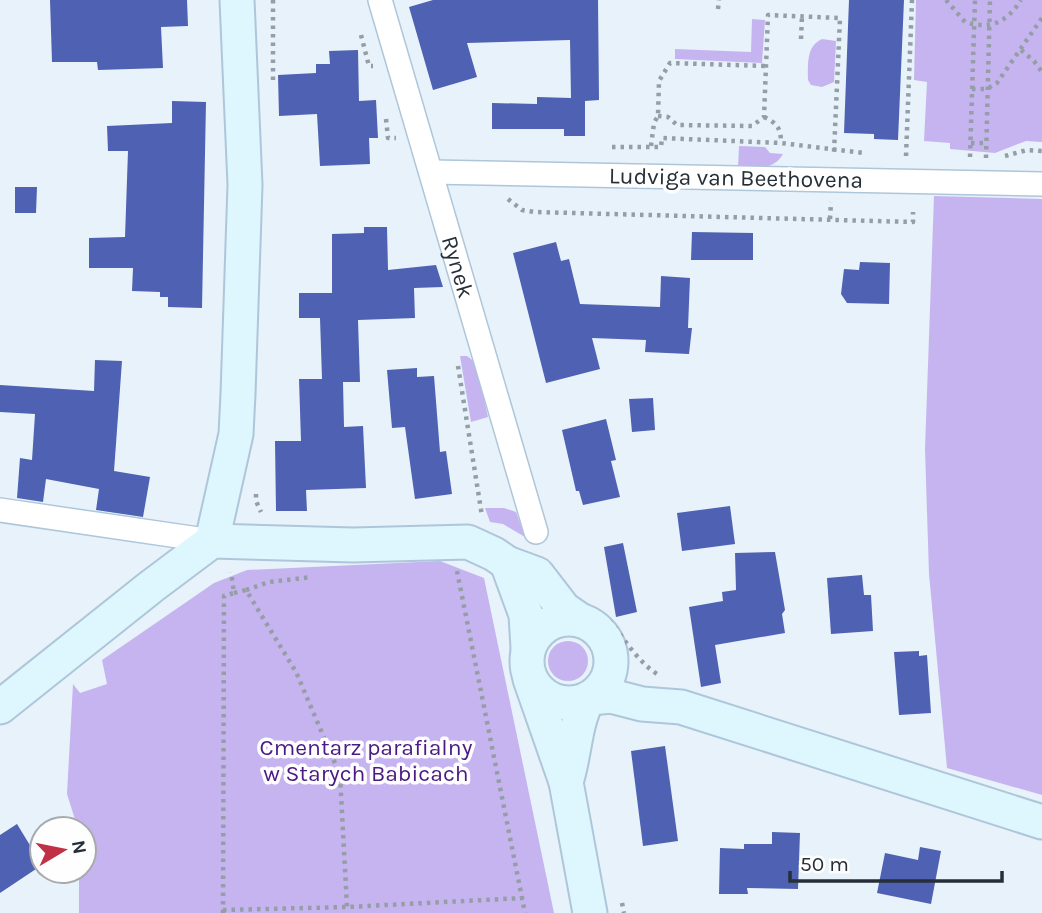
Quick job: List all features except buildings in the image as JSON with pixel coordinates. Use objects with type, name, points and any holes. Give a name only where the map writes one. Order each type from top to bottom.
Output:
[{"type":"main road","points":[[212,541],[236,434],[239,394],[245,185],[237,0]]},
{"type":"main road","points":[[0,707],[212,541],[353,545],[468,542],[506,563],[537,574],[564,608],[600,631],[610,652],[632,676],[681,707]]},
{"type":"main road","points":[[506,563],[526,615],[528,662],[553,751],[566,782],[590,913]]},
{"type":"main road","points":[[580,620],[569,618],[551,622],[537,632],[528,662],[540,691],[551,700],[570,703],[611,696],[642,704],[681,707],[1042,822]]},
{"type":"main road","points":[[566,782],[574,754],[577,727],[589,698],[606,681],[611,663],[610,652]]},
{"type":"street","name":"Rynek","points":[[380,0],[536,532]]},
{"type":"street","name":"Ludviga van Beethovena","points":[[431,172],[1042,184]]},
{"type":"street","points":[[0,510],[212,541]]},
{"type":"path","points":[[719,0],[719,9]]},
{"type":"path","points":[[906,157],[912,0]]},
{"type":"path","points":[[946,0],[959,17],[974,25],[1003,21],[1021,0]]},
{"type":"path","points":[[970,157],[975,0]]},
{"type":"path","points":[[986,158],[989,0]]},
{"type":"path","points":[[599,148],[661,147],[662,138],[781,143],[834,150],[840,18],[768,15],[764,117]]},
{"type":"path","points":[[801,39],[802,16]]},
{"type":"path","points":[[972,89],[987,89],[997,83],[1042,18]]},
{"type":"path","points":[[1021,50],[1042,72]]},
{"type":"path","points":[[651,146],[654,123],[658,117],[659,81],[670,63],[766,66]]},
{"type":"path","points":[[658,117],[668,117],[677,125],[752,126],[764,117]]},
{"type":"path","points":[[764,117],[781,130],[781,143]]},
{"type":"path","points":[[971,142],[986,143]]},
{"type":"path","points":[[500,192],[522,210],[534,212],[913,222],[913,212]]},
{"type":"path","points":[[232,569],[234,593]]},
{"type":"path","points":[[456,573],[525,913]]},
{"type":"path","points":[[347,907],[340,775],[296,672],[246,590],[224,596],[223,911],[339,910],[347,907],[523,898]]},
{"type":"green space","points":[[916,0],[1042,0],[1042,142],[1026,141],[995,153],[950,149],[950,143],[924,141],[927,82],[914,80]]},
{"type":"green space","points":[[752,19],[765,20],[762,63],[675,59],[675,49],[751,52]]},
{"type":"green space","points":[[822,39],[836,41],[834,82],[822,87],[811,85],[808,68],[813,46]]},
{"type":"green space","points":[[739,146],[765,147],[770,153],[783,154],[769,166],[738,167]]},
{"type":"green space","points":[[934,196],[1042,199],[1042,795],[947,768],[929,574],[925,449]]},
{"type":"green space","points":[[460,356],[467,356],[476,363],[488,417],[471,422]]},
{"type":"green space","points":[[485,508],[504,508],[516,512],[525,537],[503,524],[490,522]]},
{"type":"green space","name":"Cmentarz parafialny w Starych Babicach","points":[[440,561],[484,578],[554,913],[79,913],[79,885],[98,885],[98,815],[74,815],[67,794],[73,684],[80,693],[107,684],[102,660],[214,583],[247,570]]},
{"type":"green space","points":[[568,641],[576,642],[582,647],[587,653],[587,669],[582,675],[576,680],[568,681],[560,680],[554,675],[549,669],[548,661],[549,653],[554,647],[560,642]]}]
